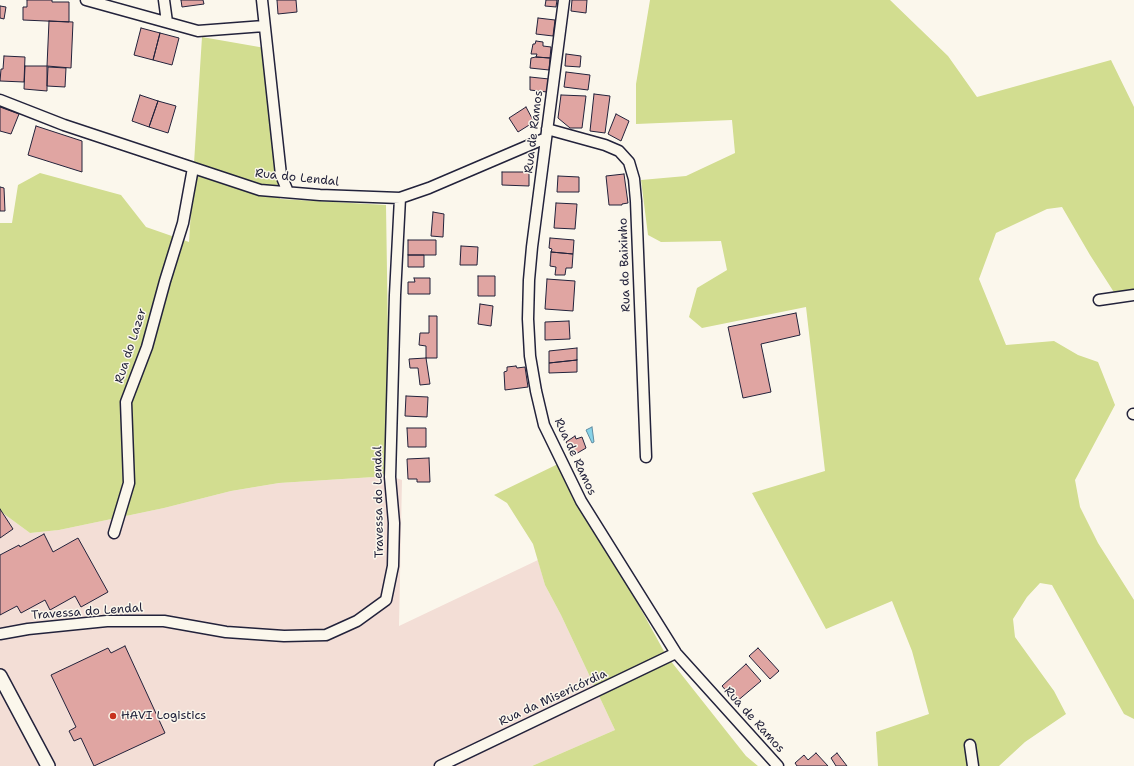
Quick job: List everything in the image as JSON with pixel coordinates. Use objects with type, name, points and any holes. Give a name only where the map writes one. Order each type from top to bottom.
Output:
[{"type":"street","points":[[86,0],[198,31],[264,26]]},
{"type":"street","points":[[164,0],[167,22]]},
{"type":"street","points":[[262,0],[281,175],[288,192]]},
{"type":"street","name":"Rua de Ramos","points":[[564,0],[532,247],[528,319],[531,363],[544,425],[581,501],[676,654],[778,766]]},
{"type":"street","name":"Rua do Lendal","points":[[0,100],[64,125],[260,190],[288,192],[400,198],[429,188],[547,133]]},
{"type":"street","name":"Rua do Baixinho","points":[[547,133],[605,145],[619,151],[629,162],[634,180],[636,201],[646,457]]},
{"type":"street","name":"Rua do Lazer","points":[[114,533],[129,483],[126,402],[147,347],[183,223],[193,168]]},
{"type":"street","name":"Travessa do Lendal","points":[[0,634],[28,629],[107,621],[164,621],[226,632],[284,636],[326,635],[357,621],[386,600],[393,566],[394,523],[390,477],[394,303],[400,198]]},
{"type":"street","points":[[1099,300],[1134,294]]},
{"type":"street","name":"Rua da Misericórdia","points":[[440,766],[676,654]]},
{"type":"street","points":[[0,676],[48,766]]},
{"type":"street","points":[[970,746],[973,766]]},
{"type":"shaded area","points":[[390,476],[402,480],[399,626],[538,560],[545,585],[561,615],[615,730],[532,766],[0,766],[0,511],[30,533],[59,530],[164,508],[231,491],[279,483]]},
{"type":"green space","points":[[650,0],[890,0],[948,56],[977,97],[1111,60],[1134,107],[1134,296],[1119,300],[1090,255],[1062,207],[1047,209],[996,233],[979,279],[1006,345],[1054,341],[1078,355],[1098,362],[1115,405],[1075,480],[1080,507],[1098,543],[1134,600],[1134,719],[1124,714],[1052,585],[1040,583],[1027,597],[1013,619],[1015,637],[1054,691],[1066,714],[1025,742],[999,766],[878,766],[876,732],[929,714],[912,651],[892,601],[826,629],[752,493],[825,471],[806,307],[702,328],[689,317],[697,288],[727,270],[721,241],[661,242],[648,235],[641,180],[686,176],[735,153],[732,120],[636,124],[636,84]]},
{"type":"green space","points":[[202,37],[265,48],[280,199],[386,205],[390,476],[279,483],[231,491],[164,508],[59,530],[30,533],[0,511],[0,223],[12,223],[18,185],[40,173],[121,195],[146,227],[189,242]]},
{"type":"green space","points":[[558,464],[573,499],[615,562],[666,655],[746,756],[758,766],[532,766],[615,730],[561,615],[545,585],[533,544],[507,503],[494,495]]},
{"type":"water","points":[[592,427],[594,442],[592,443],[586,430]]},
{"type":"building","points":[[27,0],[69,2],[69,22],[23,20],[23,7],[27,7]]},
{"type":"building","points":[[181,0],[203,0],[204,4],[182,7]]},
{"type":"building","points":[[277,0],[296,0],[297,12],[278,14]]},
{"type":"building","points":[[546,0],[557,0],[556,7],[545,6]]},
{"type":"building","points":[[572,0],[587,0],[586,13],[571,11]]},
{"type":"building","points":[[0,6],[6,7],[4,19],[0,18]]},
{"type":"building","points":[[538,18],[555,20],[553,36],[536,34]]},
{"type":"building","points":[[49,21],[73,22],[71,68],[47,66]]},
{"type":"building","points":[[141,28],[160,33],[153,60],[134,55]]},
{"type":"building","points":[[160,33],[179,38],[172,65],[153,60]]},
{"type":"building","points":[[536,41],[543,42],[543,46],[551,47],[550,58],[536,57],[537,54],[531,54],[533,44],[535,44]]},
{"type":"building","points":[[566,54],[581,56],[580,67],[565,66]]},
{"type":"building","points":[[4,56],[25,57],[24,82],[0,81]]},
{"type":"building","points":[[531,58],[550,58],[549,70],[530,68]]},
{"type":"building","points":[[25,66],[47,66],[47,91],[24,89]]},
{"type":"building","points":[[48,67],[66,68],[65,87],[47,86]]},
{"type":"building","points":[[566,72],[590,75],[588,90],[564,87]]},
{"type":"building","points":[[530,77],[549,79],[547,92],[530,90]]},
{"type":"building","points":[[594,94],[610,96],[605,133],[590,131]]},
{"type":"building","points":[[140,95],[158,101],[149,127],[132,121]]},
{"type":"building","points":[[561,95],[586,96],[582,128],[570,128],[558,118]]},
{"type":"building","points":[[158,101],[176,106],[168,133],[149,127]]},
{"type":"building","points":[[0,107],[19,114],[11,134],[0,131]]},
{"type":"building","points":[[526,107],[534,122],[518,132],[509,118]]},
{"type":"building","points":[[616,114],[629,121],[621,141],[608,134]]},
{"type":"building","points":[[36,126],[82,141],[82,172],[28,155]]},
{"type":"building","points":[[502,172],[529,172],[529,186],[502,185]]},
{"type":"building","points":[[624,174],[628,203],[622,205],[609,205],[606,176]]},
{"type":"building","points":[[558,176],[579,177],[579,192],[557,192]]},
{"type":"building","points":[[0,187],[4,188],[5,211],[0,211]]},
{"type":"building","points":[[556,203],[577,204],[575,229],[554,228]]},
{"type":"building","points":[[433,212],[444,214],[443,237],[431,236]]},
{"type":"building","points":[[550,238],[574,240],[573,254],[551,252],[552,249],[549,248]]},
{"type":"building","points":[[408,240],[436,240],[436,255],[408,255]]},
{"type":"building","points":[[461,246],[478,247],[477,265],[460,265]]},
{"type":"building","points":[[551,252],[573,254],[572,268],[566,268],[565,275],[555,275],[556,267],[550,266]]},
{"type":"building","points":[[408,255],[424,255],[424,267],[408,267]]},
{"type":"building","points":[[478,276],[495,276],[495,296],[478,296]]},
{"type":"building","points":[[414,278],[430,278],[430,294],[408,294],[408,282],[415,282]]},
{"type":"building","points":[[547,279],[575,281],[573,311],[545,309]]},
{"type":"building","points":[[480,304],[493,306],[491,326],[478,324]]},
{"type":"building","points":[[796,313],[800,335],[761,344],[771,392],[743,398],[728,327]]},
{"type":"building","points":[[429,316],[437,316],[437,358],[426,358],[426,346],[419,345],[420,333],[429,333]]},
{"type":"building","points":[[569,321],[570,339],[545,340],[545,322]]},
{"type":"building","points":[[577,348],[577,360],[549,363],[549,351]]},
{"type":"building","points":[[426,358],[430,384],[420,385],[418,368],[410,368],[409,359]]},
{"type":"building","points":[[577,360],[577,372],[549,373],[549,363]]},
{"type":"building","points":[[516,366],[517,368],[525,367],[528,387],[505,390],[504,372],[507,371],[507,367]]},
{"type":"building","points":[[406,396],[428,397],[427,417],[405,416]]},
{"type":"building","points":[[407,428],[426,428],[426,447],[408,447]]},
{"type":"building","points":[[575,436],[576,439],[582,437],[586,448],[574,455],[566,442]]},
{"type":"building","points":[[429,458],[430,482],[417,482],[417,479],[408,479],[407,459]]},
{"type":"building","points":[[0,509],[13,529],[0,538]]},
{"type":"building","points":[[44,534],[53,552],[78,538],[108,592],[81,607],[75,596],[50,610],[45,600],[21,613],[17,606],[0,615],[0,555],[19,545],[20,547]]},
{"type":"building","name":"HAVI Logistics","points":[[125,646],[165,733],[94,766],[81,738],[74,741],[69,731],[76,727],[51,675],[108,648],[111,653]]},
{"type":"building","points":[[758,648],[779,671],[770,679],[749,656]]},
{"type":"building","points":[[746,664],[761,681],[736,702],[722,686]]},
{"type":"building","points":[[816,753],[828,766],[797,766],[795,763],[804,755],[808,760]]},
{"type":"building","points":[[837,753],[847,766],[836,766],[831,758]]},
{"type":"place","name":"HAVI Logistics","points":[[113,716]]}]
